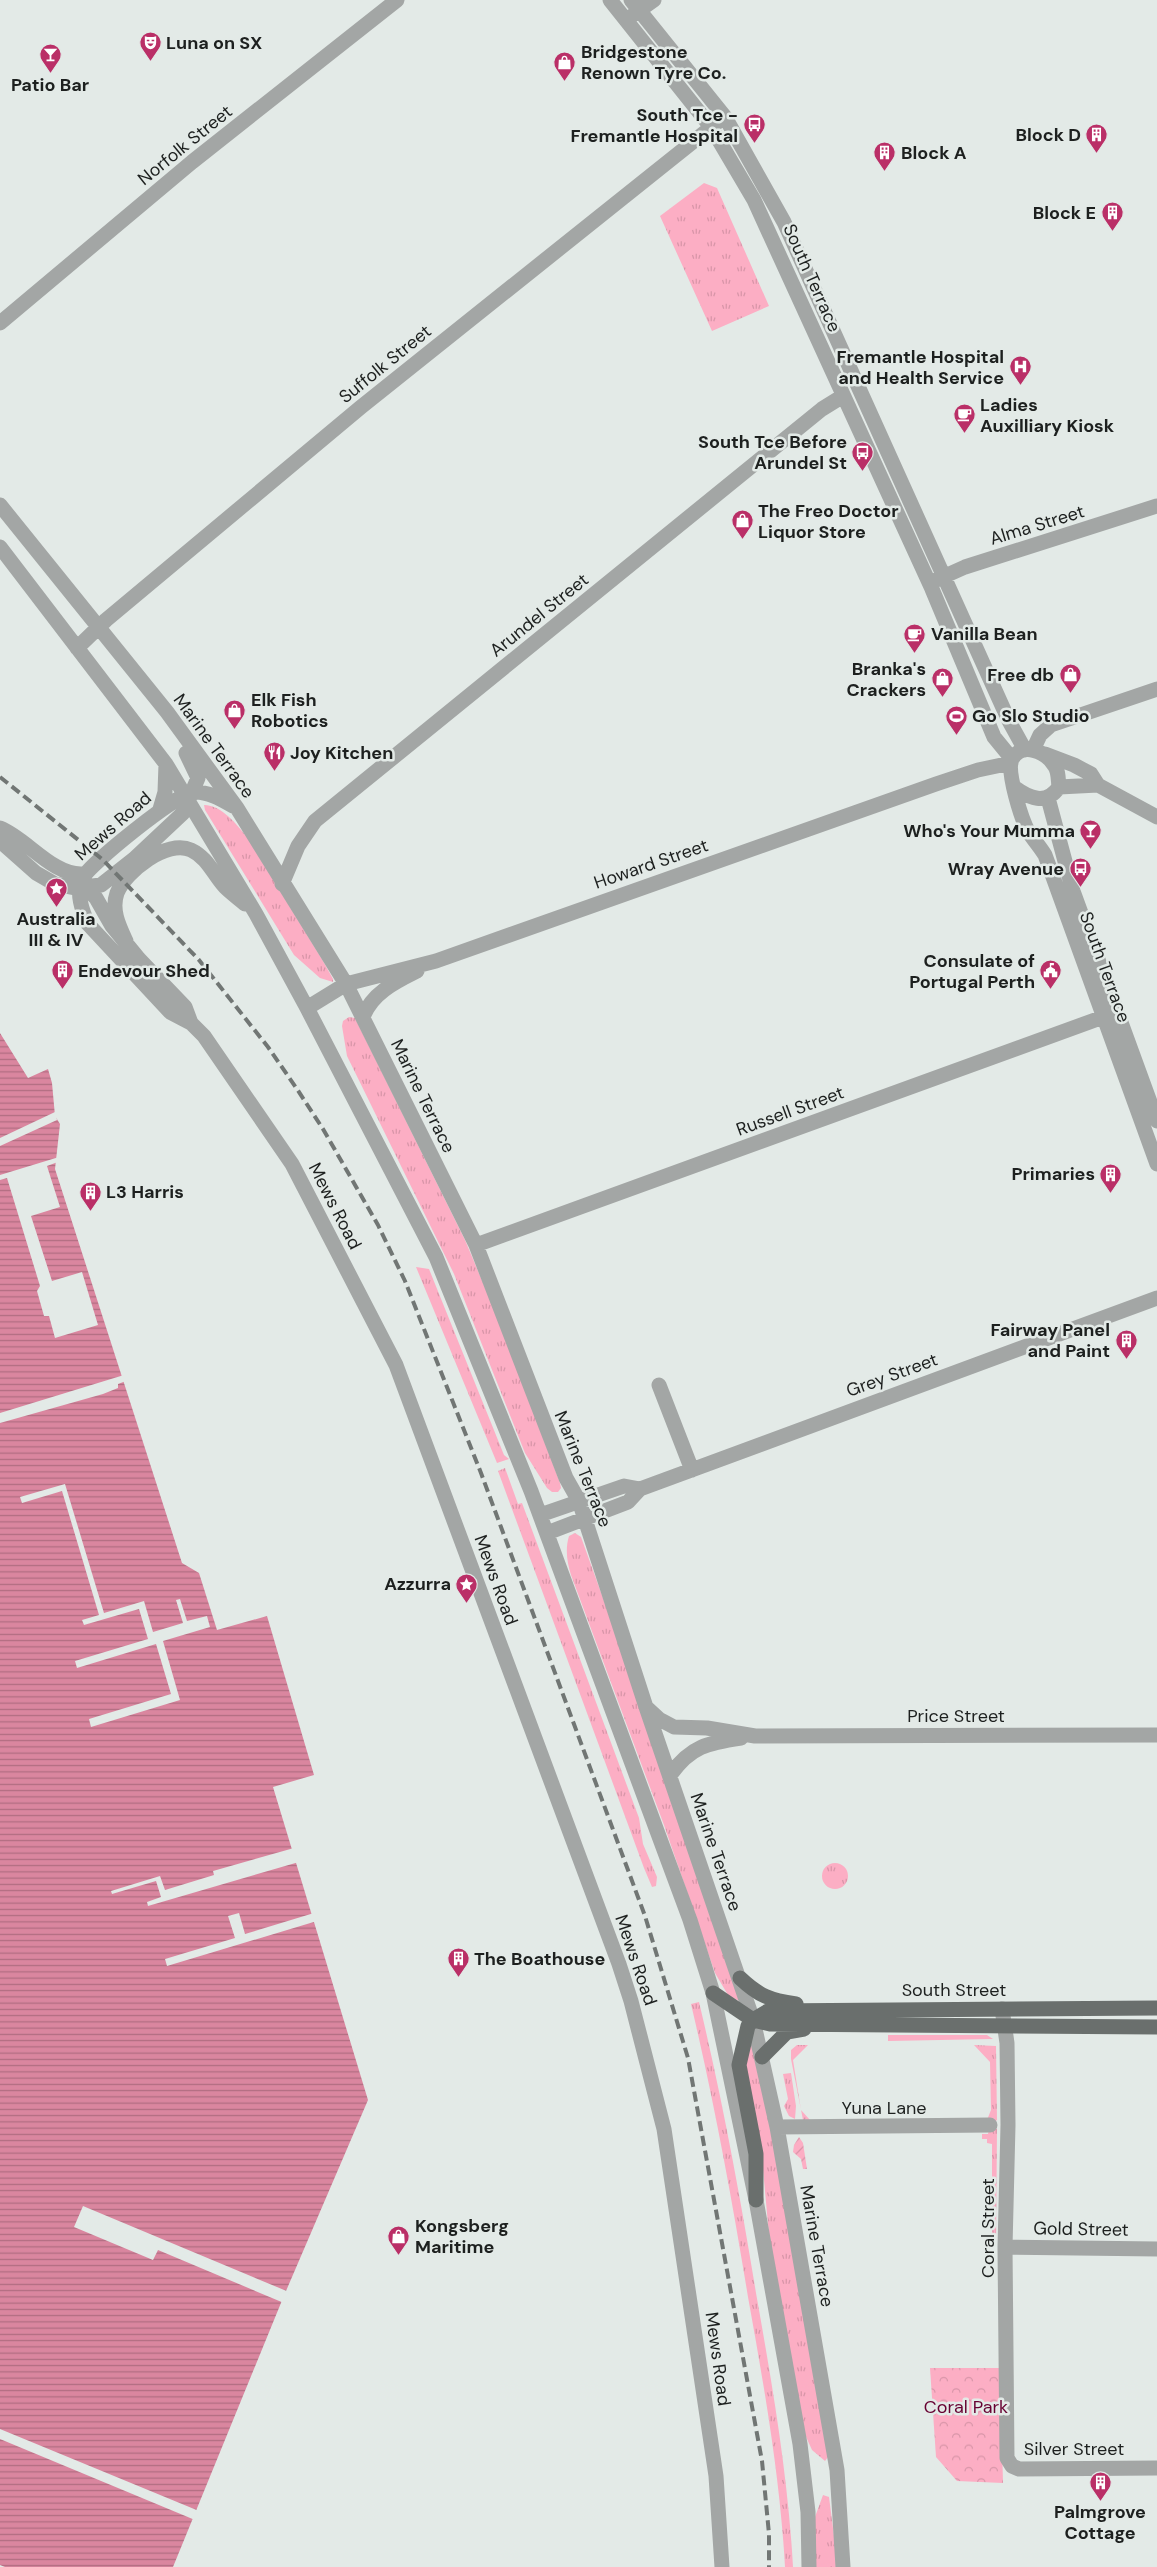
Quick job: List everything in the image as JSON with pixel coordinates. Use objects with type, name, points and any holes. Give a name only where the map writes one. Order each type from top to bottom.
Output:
[{"type":"main road","points":[[740,1978],[755,1993],[764,1998],[826,2009]]},
{"type":"main road","name":"South Street","points":[[713,1993],[753,2020],[770,2024],[1157,2028]]},
{"type":"main road","name":"South Street","points":[[753,2020],[768,2011],[826,2009],[1157,2008]]},
{"type":"main road","points":[[753,2020],[745,2036],[738,2065],[756,2154],[756,2200]]},
{"type":"main road","points":[[762,2057],[787,2032],[830,2025]]},
{"type":"street","name":"Norfolk Street","points":[[0,322],[192,162],[397,0]]},
{"type":"street","name":"South Terrace","points":[[610,0],[711,127],[741,174],[770,230],[928,582],[994,737],[1012,761]]},
{"type":"street","points":[[626,20],[635,5],[654,0]]},
{"type":"street","name":"South Terrace","points":[[635,5],[724,117],[784,222],[1008,721],[1033,751]]},
{"type":"street","name":"Suffolk Street","points":[[77,648],[99,626],[368,401],[724,117]]},
{"type":"street","name":"Arundel Street","points":[[282,884],[298,846],[315,821],[822,409],[843,396]]},
{"type":"street","name":"Marine Terrace","points":[[0,505],[167,712],[237,808],[282,884],[346,984],[476,1245],[566,1478],[585,1519],[646,1707],[753,2020],[777,2126],[838,2470],[843,2567]]},
{"type":"street","name":"Alma Street","points":[[928,582],[965,567],[1157,506]]},
{"type":"street","points":[[0,547],[166,764],[256,914],[436,1257],[540,1515],[690,1920],[713,1993],[756,2200],[800,2444],[808,2512],[809,2567]]},
{"type":"street","points":[[1033,751],[1040,735],[1051,725],[1157,689]]},
{"type":"street","points":[[126,941],[118,923],[116,901],[118,892],[124,882],[181,822],[187,800],[198,775],[169,725],[167,712]]},
{"type":"street","points":[[1098,785],[1053,793],[1038,799],[1028,796],[1014,786],[1012,761],[1020,751],[1033,751],[1074,765],[1091,774],[1098,785],[1157,817]]},
{"type":"street","points":[[1033,751],[1055,765],[1053,793]]},
{"type":"street","name":"Howard Street","points":[[307,1008],[346,984],[436,961],[936,784],[1012,761]]},
{"type":"street","points":[[160,809],[165,792],[166,764]]},
{"type":"street","name":"South Terrace","points":[[1014,786],[1023,821],[1045,855],[1157,1122]]},
{"type":"street","name":"South Terrace","points":[[1053,793],[1073,891],[1157,1164]]},
{"type":"street","points":[[0,828],[43,858],[82,880],[101,885],[116,875],[187,800],[220,799],[237,808]]},
{"type":"street","name":"Mews Road","points":[[187,800],[160,809],[82,880],[82,910],[88,924],[170,1012],[191,1023],[204,1036],[292,1164],[396,1365],[619,1964],[631,2001],[664,2129],[716,2476],[722,2567]]},
{"type":"street","points":[[0,841],[36,873],[55,884],[65,888],[82,880]]},
{"type":"street","points":[[140,866],[165,850],[173,848],[190,850],[207,862],[224,885],[256,914]]},
{"type":"street","points":[[82,880],[112,926],[185,1007],[191,1023]]},
{"type":"street","points":[[363,1017],[371,1001],[378,995],[401,979],[436,961]]},
{"type":"street","name":"Russell Street","points":[[476,1245],[1111,1015]]},
{"type":"street","name":"Grey Street","points":[[547,1533],[628,1502],[640,1489],[1157,1298]]},
{"type":"street","points":[[659,1385],[692,1470]]},
{"type":"street","name":"Grey Street","points":[[540,1515],[624,1486],[640,1489]]},
{"type":"street","name":"Price Street","points":[[646,1707],[659,1719],[674,1726],[707,1728],[754,1736]]},
{"type":"street","name":"Price Street","points":[[670,1774],[698,1747],[714,1742],[754,1736],[1157,1735]]},
{"type":"street","name":"Coral Street","points":[[1002,2009],[1007,2043],[1008,2125],[1005,2247],[1007,2447]]},
{"type":"street","name":"Yuna Lane","points":[[777,2126],[990,2125]]},
{"type":"street","name":"Gold Street","points":[[1005,2247],[1157,2249]]},
{"type":"street","name":"Silver Street","points":[[1007,2447],[1009,2462],[1019,2469],[1157,2468]]},
{"type":"green space","points":[[704,183],[717,188],[769,306],[712,331],[660,216]]},
{"type":"green space","points":[[204,805],[217,808],[223,812],[247,837],[323,961],[333,982],[320,978],[294,955],[205,810]]},
{"type":"green space","points":[[349,1017],[355,1018],[465,1240],[504,1333],[560,1483],[561,1488],[558,1492],[552,1492],[547,1488],[525,1453],[454,1274],[347,1056],[342,1026],[343,1021]]},
{"type":"green space","points":[[416,1267],[429,1269],[504,1455],[509,1459],[497,1463]]},
{"type":"green space","points":[[505,1468],[518,1504],[522,1503],[639,1818],[643,1844],[657,1877],[656,1886],[652,1887],[644,1868],[498,1471]]},
{"type":"green space","points":[[575,1533],[581,1537],[685,1826],[739,2001],[728,1995],[715,1973],[664,1825],[571,1575],[567,1546],[569,1536]]},
{"type":"green space","points":[[835,1863],[844,1867],[848,1876],[844,1885],[835,1889],[826,1885],[822,1876],[826,1867]]},
{"type":"green space","points":[[699,2002],[730,2147],[768,2361],[779,2429],[793,2567],[785,2567],[771,2431],[760,2364],[722,2150],[691,2004]]},
{"type":"green space","points":[[888,2035],[987,2035],[993,2039],[888,2041]]},
{"type":"green space","points":[[751,2041],[767,2099],[828,2457],[825,2461],[812,2450],[803,2430],[769,2235],[763,2169],[744,2073]]},
{"type":"green space","points":[[797,2045],[808,2045],[793,2060],[801,2109],[791,2059],[791,2050]]},
{"type":"green space","points":[[974,2045],[996,2046],[997,2120],[993,2123],[987,2120],[991,2110],[990,2062]]},
{"type":"green space","points":[[791,2073],[796,2106],[795,2119],[789,2116],[784,2106],[788,2099],[783,2074]]},
{"type":"green space","points":[[801,2110],[810,2120],[803,2120]]},
{"type":"green space","points":[[994,2127],[997,2129],[996,2246],[992,2246],[992,2144],[987,2143],[987,2139],[982,2139],[982,2134],[988,2134],[989,2128]]},
{"type":"green space","points":[[799,2137],[803,2143],[807,2169],[803,2169],[801,2159],[793,2152],[794,2145]]},
{"type":"green space","name":"Coral Park","points":[[930,2368],[1000,2368],[1003,2483],[957,2481],[936,2457]]},
{"type":"green space","points":[[823,2495],[829,2497],[838,2567],[815,2567],[815,2517]]},
{"type":"shaded area","points":[[0,1033],[28,1078],[48,1069],[52,1083],[55,1116],[60,1124],[55,1169],[182,1563],[199,1573],[217,1630],[267,1616],[314,1775],[273,1787],[368,2100],[283,2298],[173,2567],[5,2567],[0,2565]]},
{"type":"pier","points":[[55,1112],[57,1120],[0,1146],[0,1138]]},
{"type":"pier","points":[[59,1157],[58,1162],[47,1166],[60,1207],[31,1216],[52,1281],[82,1272],[98,1325],[55,1338],[49,1316],[44,1316],[37,1291],[40,1286],[7,1178],[0,1180],[0,1175]]},
{"type":"pier","points":[[124,1375],[126,1381],[118,1384],[118,1388],[103,1394],[0,1423],[0,1413]]},
{"type":"pier","points":[[65,1484],[104,1613],[144,1601],[153,1632],[183,1623],[176,1600],[180,1599],[187,1621],[207,1616],[210,1627],[163,1641],[180,1700],[91,1727],[89,1719],[171,1694],[156,1644],[77,1668],[75,1661],[148,1639],[139,1609],[84,1625],[82,1620],[99,1615],[62,1491],[22,1503],[20,1497]]},
{"type":"pier","points":[[294,1848],[299,1862],[148,1906],[147,1902],[161,1897],[156,1881],[112,1894],[111,1891],[160,1876],[165,1890],[214,1875],[213,1871]]},
{"type":"pier","points":[[239,1913],[245,1934],[314,1913],[317,1921],[167,1966],[165,1959],[235,1938],[228,1916]]},
{"type":"pier","points":[[83,2206],[289,2292],[284,2303],[158,2250],[153,2260],[74,2227]]},
{"type":"pier","points":[[0,2429],[199,2511],[195,2520],[0,2439]]},
{"type":"railway","points":[[0,777],[102,859],[199,960],[268,1047],[323,1129],[378,1225],[405,1281],[481,1473],[645,1916],[688,2058],[762,2461],[769,2534],[769,2567]]},
{"type":"place","name":"Luna on SX","points":[[150,62]]},
{"type":"place","name":"Patio Bar","points":[[50,74]]},
{"type":"place","name":"Bridgestone Renown Tyre Co.","points":[[565,81]]},
{"type":"place","name":"South Tce - Fremantle Hospital","points":[[754,144]]},
{"type":"place","name":"Block D","points":[[1097,154]]},
{"type":"place","name":"Block A","points":[[885,172]]},
{"type":"place","name":"Block E","points":[[1112,232]]},
{"type":"place","name":"Fremantle Hospital and Health Service","points":[[1020,386]]},
{"type":"place","name":"Ladies Auxilliary Kiosk","points":[[964,434]]},
{"type":"place","name":"South Tce Before Arundel St","points":[[863,471]]},
{"type":"place","name":"The Freo Doctor Liquor Store","points":[[742,540]]},
{"type":"place","name":"Vanilla Bean","points":[[915,653]]},
{"type":"place","name":"Free db","points":[[1070,694]]},
{"type":"place","name":"Branka's Crackers","points":[[942,698]]},
{"type":"place","name":"Elk Fish Robotics","points":[[235,729]]},
{"type":"place","name":"Go Slo Studio","points":[[956,735]]},
{"type":"place","name":"Joy Kitchen","points":[[274,772]]},
{"type":"place","name":"Who's Your Mumma","points":[[1091,850]]},
{"type":"place","name":"Wray Avenue","points":[[1080,888]]},
{"type":"place","name":"Australia III & IV","points":[[56,908]]},
{"type":"place","name":"Endevour Shed","points":[[62,990]]},
{"type":"place","name":"Consulate of Portugal Perth","points":[[1051,990]]},
{"type":"place","name":"Primaries","points":[[1111,1193]]},
{"type":"place","name":"L3 Harris","points":[[90,1211]]},
{"type":"place","name":"Fairway Panel and Paint","points":[[1126,1359]]},
{"type":"place","name":"Azzurra","points":[[467,1603]]},
{"type":"place","name":"The Boathouse","points":[[458,1978]]},
{"type":"place","name":"Kongsberg Maritime","points":[[399,2255]]},
{"type":"place","name":"Palmgrove Cottage","points":[[1100,2501]]}]
